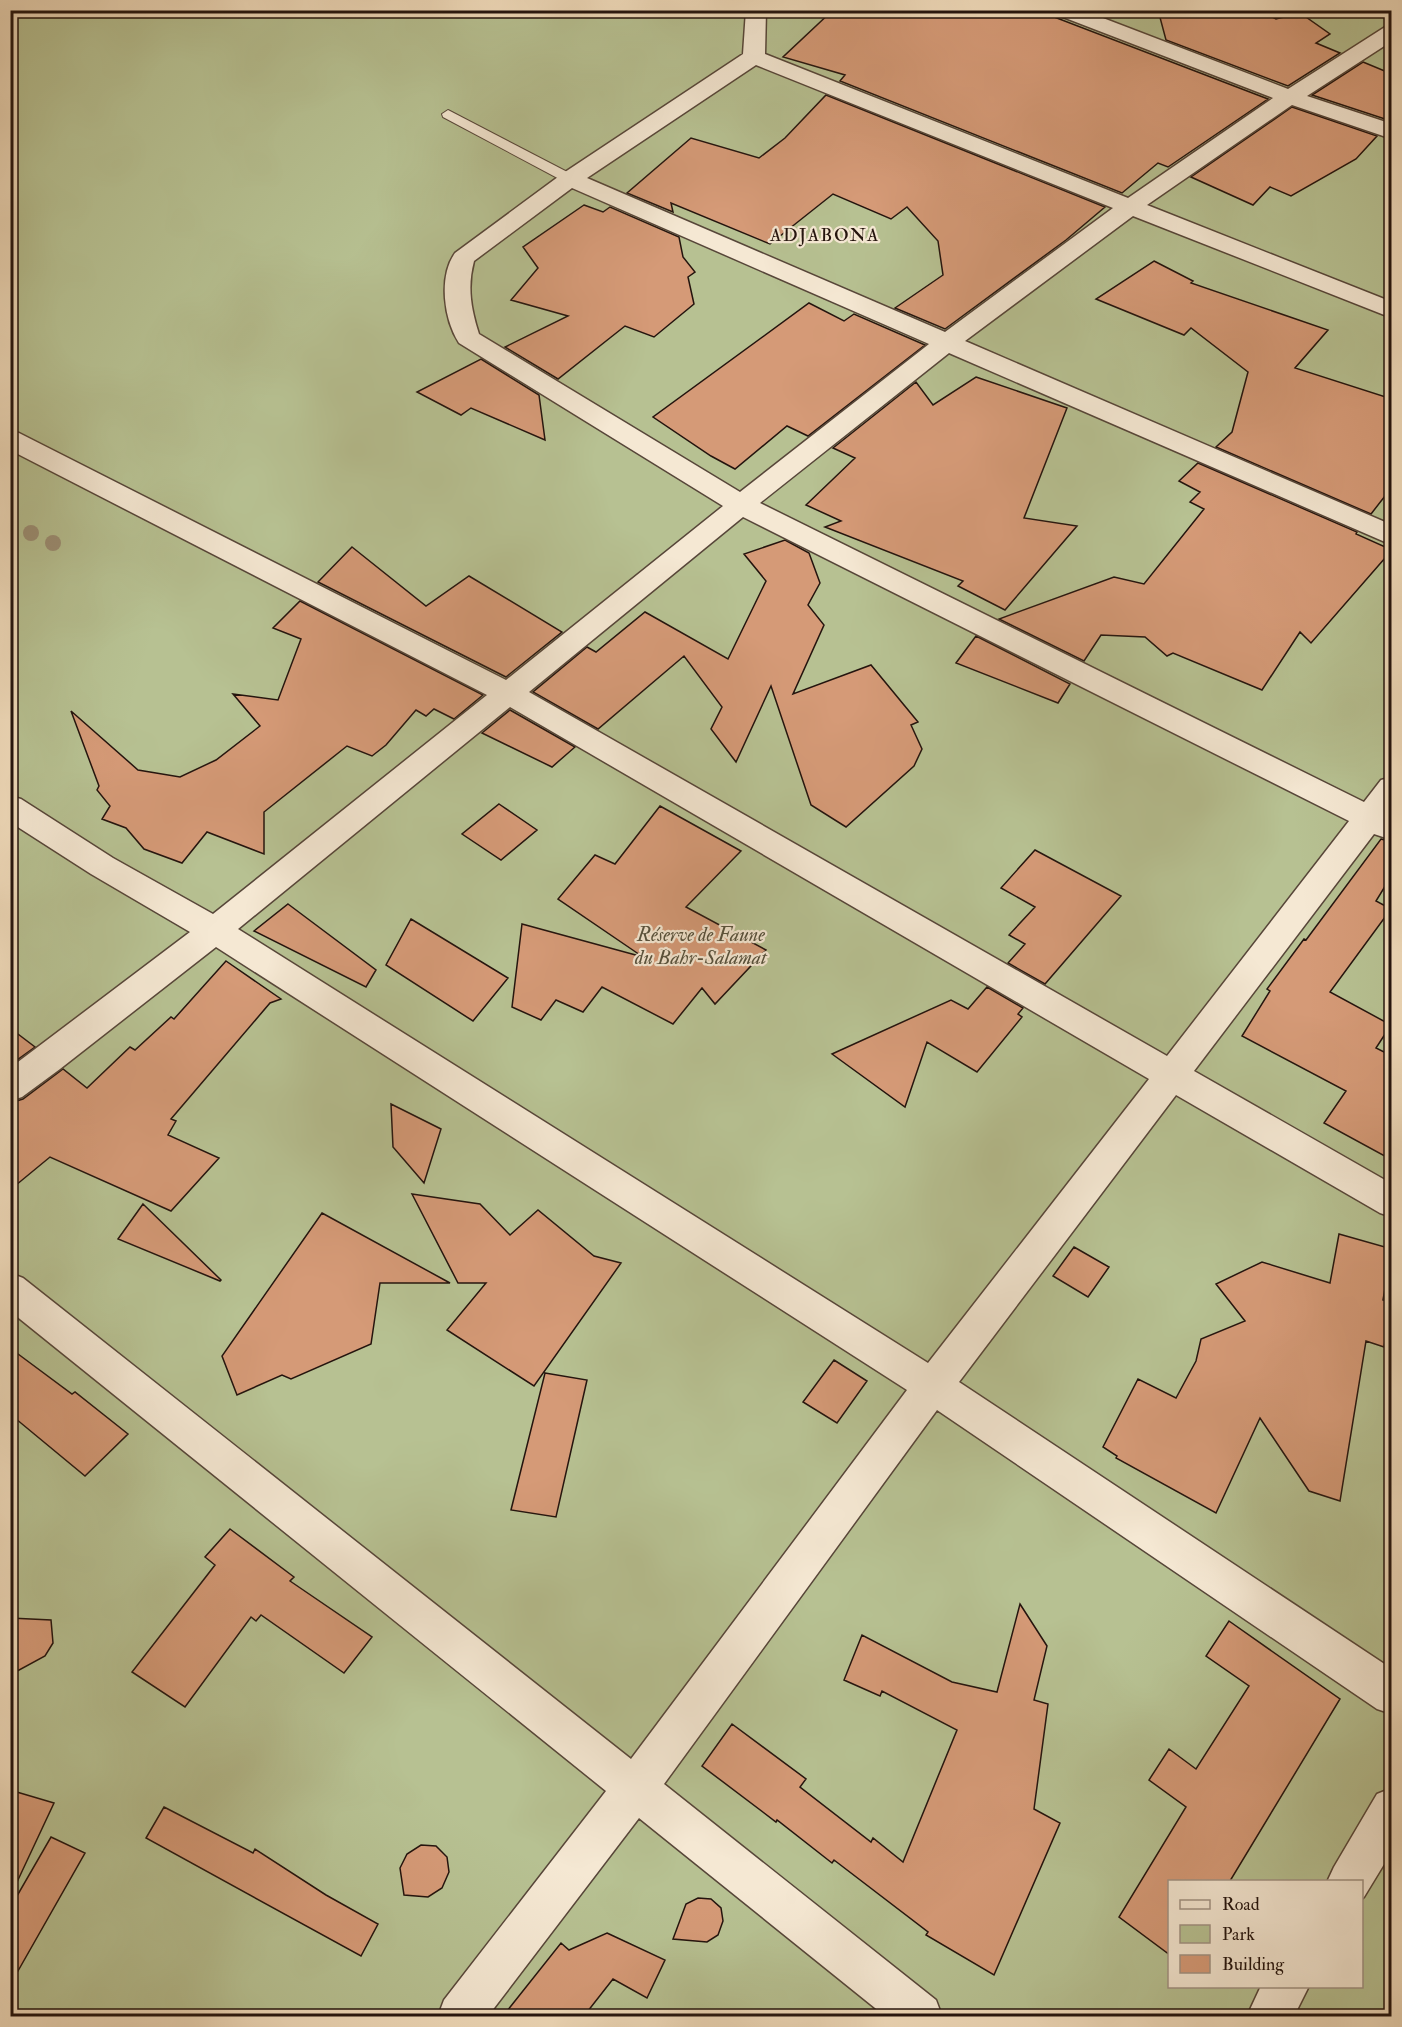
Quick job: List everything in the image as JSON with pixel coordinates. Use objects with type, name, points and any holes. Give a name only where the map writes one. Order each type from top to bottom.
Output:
[{"type":"street","points":[[753,57],[756,10]]},
{"type":"street","points":[[1062,10],[1287,96],[1392,132]]},
{"type":"street","points":[[10,1087],[214,930],[510,694],[741,505],[948,343],[1127,207],[1287,96],[1392,31]]},
{"type":"street","points":[[753,57],[570,179],[463,258],[456,277],[455,299],[468,338],[741,505],[1380,823]]},
{"type":"street","points":[[753,57],[1392,311]]},
{"type":"street","points":[[570,179],[1392,536]]},
{"type":"street","points":[[10,439],[510,694],[1392,1202]]},
{"type":"street","points":[[460,2016],[635,1788],[933,1386],[1172,1074],[1380,823],[1392,788]]},
{"type":"street","points":[[10,807],[102,866],[214,930],[933,1386],[1392,1694]]},
{"type":"street","points":[[10,1289],[920,2016]]},
{"type":"street","points":[[1350,1880],[1392,1809]]},
{"type":"street","points":[[1269,2016],[1286,1988]]},
{"type":"lane","points":[[448,114],[570,179]]},
{"type":"green space","name":"Réserve de Faune du Bahr-Salamat","points":[[11,11],[1391,11],[1391,2016],[11,2016]]},
{"type":"building","points":[[833,10],[1036,10],[1268,99],[1168,167],[1158,163],[1122,193],[840,81],[845,75],[783,57]]},
{"type":"building","points":[[1158,10],[1259,10],[1276,19],[1303,15],[1330,34],[1316,43],[1340,53],[1288,86],[1166,40]]},
{"type":"building","points":[[1363,62],[1392,74],[1391,121],[1312,95]]},
{"type":"building","points":[[826,95],[1105,207],[1066,240],[945,329],[895,308],[943,275],[938,241],[907,207],[891,219],[833,194],[770,244],[671,203],[673,212],[627,193],[691,138],[759,158],[785,138]]},
{"type":"building","points":[[1292,107],[1377,136],[1356,159],[1291,196],[1270,187],[1253,205],[1191,177]]},
{"type":"building","points":[[584,205],[603,212],[610,207],[679,237],[683,257],[695,272],[688,277],[694,304],[654,337],[625,326],[558,379],[505,347],[568,316],[511,300],[538,268],[523,247]]},
{"type":"building","points":[[1154,261],[1193,281],[1191,283],[1328,330],[1295,368],[1392,399],[1392,487],[1371,514],[1216,447],[1232,432],[1248,372],[1191,328],[1184,335],[1096,299]]},
{"type":"building","points":[[809,303],[844,321],[854,314],[925,345],[808,436],[787,426],[735,469],[711,456],[653,417]]},
{"type":"building","points":[[481,359],[539,395],[545,440],[471,408],[461,415],[417,392]]},
{"type":"building","points":[[976,377],[1067,408],[1024,518],[1077,526],[1005,610],[958,586],[963,581],[825,527],[841,521],[806,505],[855,458],[833,448],[916,382],[933,405]]},
{"type":"building","points":[[1198,463],[1357,532],[1356,534],[1392,550],[1311,643],[1300,632],[1262,690],[1173,653],[1167,656],[1145,637],[1101,635],[1084,661],[999,619],[1114,577],[1144,584],[1204,509],[1190,502],[1200,492],[1179,481]]},
{"type":"building","points":[[785,540],[809,553],[820,583],[808,605],[824,625],[793,694],[871,665],[918,722],[911,725],[922,749],[914,766],[846,827],[811,805],[771,686],[736,762],[711,729],[722,707],[684,656],[598,729],[533,692],[587,647],[596,652],[645,612],[728,659],[766,581],[744,554]]},
{"type":"building","points":[[352,547],[426,606],[469,576],[562,632],[506,677],[318,582]]},
{"type":"building","points":[[300,601],[483,695],[454,719],[434,709],[426,716],[416,710],[386,745],[372,756],[347,746],[264,812],[264,854],[207,832],[182,863],[144,849],[126,828],[102,819],[110,806],[97,790],[99,786],[71,711],[138,770],[180,777],[216,760],[260,726],[233,694],[278,700],[301,639],[273,628]]},
{"type":"building","points":[[976,636],[1070,684],[1058,703],[956,663]]},
{"type":"building","points":[[510,710],[575,747],[552,767],[482,733]]},
{"type":"building","points":[[499,804],[537,830],[501,860],[462,834]]},
{"type":"building","points":[[660,806],[741,851],[686,907],[766,950],[715,1004],[702,988],[673,1024],[602,987],[583,1012],[556,1000],[541,1020],[512,1007],[522,924],[643,957],[558,899],[595,855],[615,864]]},
{"type":"building","points":[[1381,839],[1392,842],[1392,875],[1376,901],[1391,909],[1330,992],[1391,1025],[1376,1048],[1392,1056],[1392,1160],[1324,1123],[1346,1091],[1242,1036],[1270,991],[1267,989]]},
{"type":"building","points":[[1035,850],[1121,896],[1045,984],[1008,963],[1025,944],[1009,935],[1035,907],[1001,888]]},
{"type":"building","points":[[288,904],[376,970],[366,987],[254,931]]},
{"type":"building","points":[[411,919],[508,978],[473,1021],[386,965]]},
{"type":"building","points":[[226,961],[281,999],[270,1003],[171,1119],[176,1121],[168,1135],[219,1158],[171,1211],[50,1157],[10,1190],[10,1103],[23,1099],[63,1069],[87,1088],[130,1047],[135,1050],[171,1017],[174,1019]]},
{"type":"building","points":[[987,987],[1023,1008],[1018,1014],[1022,1017],[977,1072],[927,1042],[905,1107],[832,1054],[951,1000],[968,1009]]},
{"type":"building","points":[[10,1028],[35,1047],[10,1065]]},
{"type":"building","points":[[391,1104],[441,1129],[424,1183],[393,1147]]},
{"type":"building","points":[[412,1194],[480,1204],[510,1235],[538,1210],[594,1256],[621,1263],[534,1386],[447,1330],[486,1283],[458,1283]]},
{"type":"building","points":[[143,1204],[221,1280],[118,1239]]},
{"type":"building","points":[[322,1213],[450,1283],[380,1283],[371,1344],[291,1379],[282,1375],[237,1395],[222,1356]]},
{"type":"building","points":[[1339,1234],[1392,1249],[1383,1300],[1392,1303],[1384,1347],[1366,1341],[1340,1501],[1309,1491],[1260,1418],[1216,1513],[1116,1458],[1117,1456],[1103,1447],[1138,1379],[1176,1398],[1196,1361],[1201,1339],[1245,1321],[1216,1284],[1262,1262],[1330,1283]]},
{"type":"building","points":[[1074,1247],[1109,1267],[1088,1297],[1053,1276]]},
{"type":"building","points":[[10,1348],[72,1394],[75,1392],[128,1434],[85,1476],[10,1414]]},
{"type":"building","points":[[834,1360],[867,1381],[837,1423],[803,1402]]},
{"type":"building","points":[[545,1373],[587,1380],[556,1517],[511,1510]]},
{"type":"building","points":[[230,1529],[294,1577],[290,1581],[372,1637],[344,1673],[261,1615],[256,1621],[251,1617],[185,1707],[132,1672],[215,1565],[205,1557]]},
{"type":"building","points":[[1020,1604],[1047,1646],[1034,1700],[1048,1704],[1034,1809],[1060,1823],[994,1975],[926,1935],[928,1932],[834,1860],[832,1863],[702,1766],[732,1724],[806,1779],[800,1787],[871,1842],[873,1838],[903,1862],[957,1730],[882,1691],[880,1696],[844,1680],[862,1635],[952,1682],[997,1692]]},
{"type":"building","points":[[10,1618],[51,1620],[53,1643],[45,1656],[10,1675]]},
{"type":"building","points":[[1229,1621],[1340,1699],[1231,1880],[1168,1880],[1168,1954],[1119,1917],[1186,1807],[1149,1780],[1169,1749],[1196,1769],[1249,1686],[1206,1656]]},
{"type":"building","points":[[10,1790],[54,1803],[10,1897]]},
{"type":"building","points":[[164,1807],[253,1853],[255,1849],[326,1895],[378,1924],[361,1956],[146,1838]]},
{"type":"building","points":[[51,1837],[85,1853],[10,1985],[10,1908]]},
{"type":"building","points":[[421,1845],[436,1846],[447,1857],[449,1872],[442,1888],[428,1897],[404,1895],[400,1868],[407,1854]]},
{"type":"building","points":[[698,1898],[711,1899],[721,1908],[723,1921],[718,1935],[707,1942],[673,1939],[686,1904]]},
{"type":"building","points":[[607,1933],[665,1960],[647,1998],[613,1979],[584,2016],[503,2016],[561,1943],[569,1950]]},
{"type":"district","name":"ADJABONA","points":[[825,235]]}]
